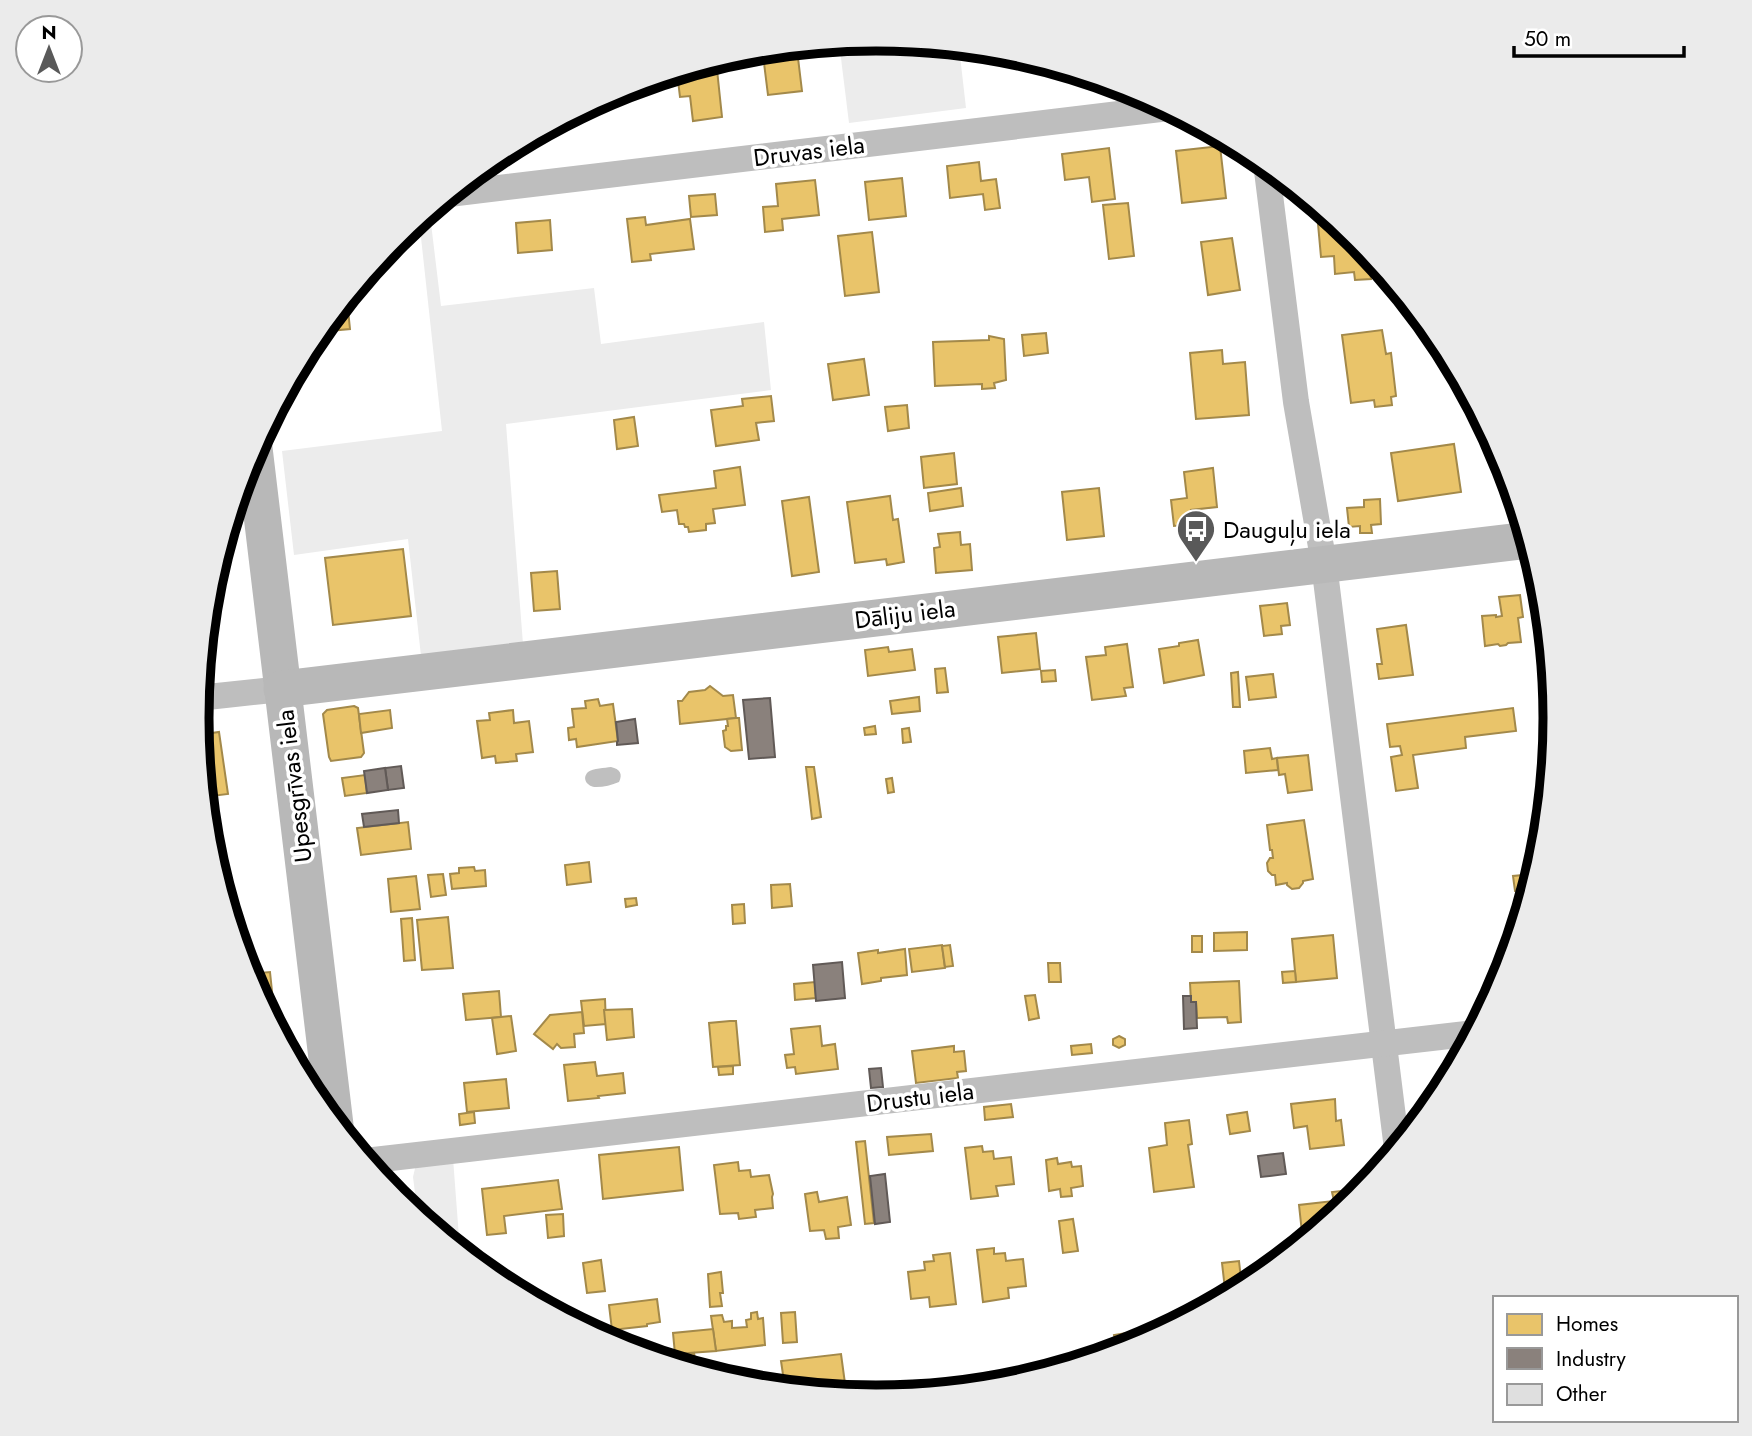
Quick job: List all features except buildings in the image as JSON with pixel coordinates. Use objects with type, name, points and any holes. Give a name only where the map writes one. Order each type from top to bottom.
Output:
[{"type":"street","name":"Druvas iela","points":[[466,192],[1150,110]]},
{"type":"street","points":[[1268,179],[1296,402],[1324,564],[1395,1136]]},
{"type":"street","name":"Upesgrīvas iela","points":[[257,471],[333,1104]]},
{"type":"street","name":"Dāliju iela","points":[[282,689],[1520,541]]},
{"type":"street","points":[[209,697],[282,689]]},
{"type":"street","name":"Drustu iela","points":[[376,1160],[1463,1034]]},
{"type":"shaded area","points":[[840,52],[920,52],[960,56],[966,108],[849,123]]},
{"type":"shaded area","points":[[431,221],[441,306],[594,288],[601,344],[764,322],[771,390],[506,424],[523,644],[421,656],[408,539],[294,555],[282,451],[442,431],[420,231]]},
{"type":"shaded area","points":[[611,767],[620,772],[619,782],[596,787],[586,782],[588,772]]},
{"type":"shaded area","points":[[453,1158],[459,1238],[443,1225],[442,1220],[437,1221],[416,1201],[413,1177],[416,1164]]},
{"type":"place","name":"Dauguļu iela","points":[[1196,563]]}]
